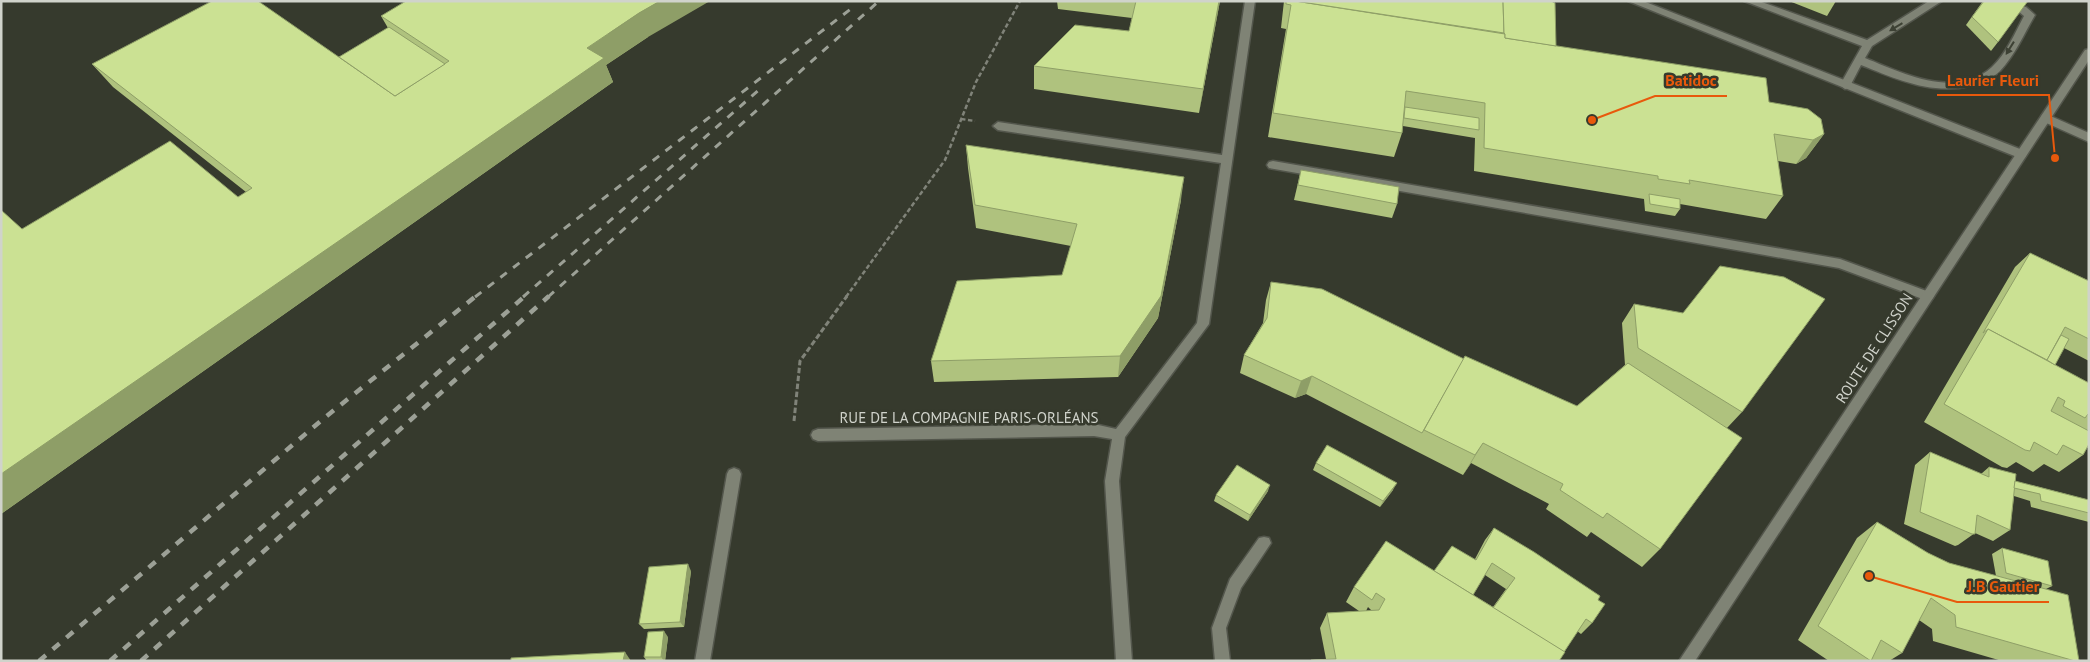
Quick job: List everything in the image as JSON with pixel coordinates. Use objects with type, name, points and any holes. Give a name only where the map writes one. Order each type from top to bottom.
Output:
[{"type":"street","name":"RUE DE LA COMPAGNIE PARIS-ORLÉANS","points":[[1124,661],[1112,481],[1119,435],[1203,324],[1250,1]]},
{"type":"street","points":[[1633,1],[2021,154]]},
{"type":"street","points":[[1750,1],[1868,44]]},
{"type":"street","points":[[1845,84],[1868,44],[1937,1]]},
{"type":"street","points":[[1859,60],[1914,82],[1938,86],[1961,86],[1986,77],[1998,67],[2030,15],[2022,8]]},
{"type":"street","name":"ROUTE DE CLISSON","points":[[1686,661],[2089,52]]},
{"type":"street","points":[[2046,118],[2089,138]]},
{"type":"street","points":[[998,126],[1226,160]]},
{"type":"street","points":[[1273,165],[1840,264],[1928,296]]},
{"type":"street","name":"RUE DE LA COMPAGNIE PARIS-ORLÉANS","points":[[818,435],[1094,430],[1119,435]]},
{"type":"street","points":[[702,661],[734,474]]},
{"type":"street","points":[[1223,661],[1219,628],[1236,584],[1264,543]]},
{"type":"path","points":[[818,435],[794,430],[800,361],[945,160],[976,82],[1020,1]]},
{"type":"building","points":[[212,1],[258,1],[395,96],[449,61],[381,16],[406,1],[660,1],[587,48],[604,58],[1,474],[1,210],[22,229],[170,141],[238,197],[252,188],[92,64]]},
{"type":"building","points":[[1136,1],[1219,1],[1203,89],[1034,66],[1075,25],[1129,31]]},
{"type":"building","points":[[1286,1],[1505,34],[1505,38],[1766,78],[1769,102],[1808,109],[1821,119],[1824,134],[1813,140],[1774,134],[1783,196],[1689,180],[1690,184],[1658,179],[1658,176],[1484,148],[1485,103],[1406,91],[1402,133],[1273,113],[1291,5],[1286,4]]},
{"type":"building","points":[[1295,1],[1503,1],[1504,33]]},
{"type":"building","points":[[1503,1],[1551,1],[1555,3],[1556,46],[1505,38]]},
{"type":"building","points":[[1984,1],[2028,1],[1998,42],[1972,17]]},
{"type":"building","points":[[389,27],[445,64],[395,96],[339,57]]},
{"type":"building","points":[[1405,107],[1479,118],[1479,130],[1404,118]]},
{"type":"building","points":[[966,145],[1184,177],[1161,296],[1120,356],[931,361],[957,281],[1062,275],[1077,224],[975,205]]},
{"type":"building","points":[[1301,170],[1399,187],[1397,204],[1298,185]]},
{"type":"building","points":[[1649,194],[1680,199],[1680,209],[1650,204]]},
{"type":"building","points":[[2030,253],[2089,281],[2089,339],[2065,327],[2047,360],[1988,329],[1983,333]]},
{"type":"building","points":[[1720,266],[1784,277],[1825,299],[1742,412],[1638,348],[1634,304],[1683,313]]},
{"type":"building","points":[[1271,282],[1322,289],[1464,359],[1422,433],[1312,376],[1301,381],[1244,355],[1267,318]]},
{"type":"building","points":[[1988,329],[2089,383],[2089,414],[2085,418],[2063,406],[2065,401],[2058,397],[2051,411],[2089,431],[2089,444],[2083,455],[2063,445],[2057,455],[2034,442],[2030,451],[2025,450],[1944,404]]},
{"type":"building","points":[[2061,335],[2069,339],[2055,365],[2047,360]]},
{"type":"building","points":[[1465,356],[1577,406],[1628,363],[1742,438],[1660,549],[1607,513],[1603,518],[1560,490],[1563,484],[1483,443],[1475,455],[1424,430]]},
{"type":"building","points":[[1327,445],[1397,483],[1383,501],[1316,463]]},
{"type":"building","points":[[1930,452],[1989,477],[1989,467],[2016,474],[2010,530],[1977,515],[1975,534],[1972,534],[1920,512]]},
{"type":"building","points":[[1237,465],[1270,485],[1250,515],[1216,495]]},
{"type":"building","points":[[2015,481],[2089,500],[2089,513],[2041,501],[2040,494],[2014,488]]},
{"type":"building","points":[[1877,522],[1928,553],[1949,563],[2068,595],[2079,661],[1956,627],[1955,615],[1931,598],[1902,653],[1881,640],[1871,661],[1818,626]]},
{"type":"building","points":[[1494,528],[1600,596],[1598,600],[1605,604],[1592,623],[1586,619],[1564,652],[1493,608],[1515,578],[1492,563],[1473,595],[1434,571],[1452,546],[1476,560]]},
{"type":"building","points":[[1386,541],[1565,652],[1559,661],[1311,661],[1336,659],[1327,613],[1379,610],[1385,599],[1376,593],[1372,600],[1354,587]]},
{"type":"building","points":[[2002,548],[2048,561],[2052,586],[2006,573]]},
{"type":"building","points":[[688,564],[680,622],[639,624],[649,567]]},
{"type":"building","points":[[664,631],[661,657],[644,657],[648,632]]},
{"type":"building","points":[[625,652],[623,661],[511,661],[511,658]]},
{"type":"railway","points":[[548,297],[879,1]]},
{"type":"railway","points":[[475,297],[852,8]]},
{"type":"railway","points":[[523,297],[760,89]]},
{"type":"railway","points":[[39,661],[323,419],[476,296]]},
{"type":"railway","points":[[110,661],[525,296]]},
{"type":"railway","points":[[141,661],[549,296]]},
{"type":"place","name":"Batidoc","points":[[1592,120]]},
{"type":"place","name":"Laurier Fleuri","points":[[2055,158]]},
{"type":"place","name":"J.B Gautier","points":[[1869,576]]}]
